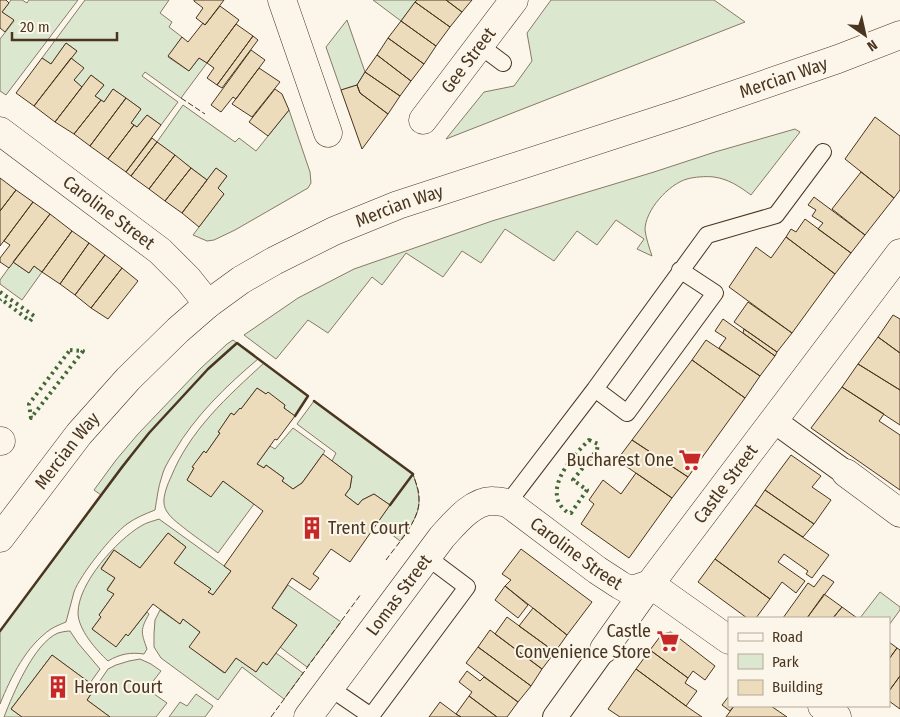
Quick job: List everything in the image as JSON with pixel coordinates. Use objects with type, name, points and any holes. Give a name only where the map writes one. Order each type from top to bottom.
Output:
[{"type":"street","points":[[282,0],[328,133]]},
{"type":"street","name":"Gee Street","points":[[423,120],[514,0]]},
{"type":"street","name":"Mercian Way","points":[[0,538],[79,434],[120,387],[178,330],[208,304],[242,280],[274,261],[334,231],[398,205],[684,112],[838,59],[900,35]]},
{"type":"street","name":"Caroline Street","points":[[0,131],[160,251],[188,279],[208,304]]},
{"type":"street","name":"Castle Street","points":[[555,717],[650,584],[900,253]]},
{"type":"street","points":[[773,420],[900,513]]},
{"type":"street","name":"Lomas Street","points":[[308,717],[427,557],[457,520],[468,511],[491,500],[508,503]]},
{"type":"street","name":"Caroline Street","points":[[508,503],[620,585],[635,589],[650,584]]},
{"type":"street","points":[[650,584],[728,639]]},
{"type":"street","points":[[823,707],[837,717]]},
{"type":"lane","points":[[480,46],[503,63]]},
{"type":"lane","points":[[508,503],[596,389],[707,235],[776,215],[823,152]]},
{"type":"lane","points":[[596,389],[627,413],[716,293],[680,270]]},
{"type":"lane","points":[[330,688],[372,716],[467,587],[427,557]]},
{"type":"green space","points":[[11,0],[22,0],[27,3],[29,0],[78,0],[6,95],[0,91],[0,39],[14,21],[2,12]]},
{"type":"green space","points":[[85,0],[169,0],[160,13],[172,22],[169,27],[182,37],[168,57],[189,71],[199,58],[207,63],[181,98],[145,72],[142,76],[178,102],[161,125],[147,115],[137,127],[131,123],[141,109],[113,89],[104,102],[95,96],[104,85],[91,75],[82,87],[74,80],[83,68],[71,58],[77,51],[66,43],[51,64],[42,58]]},
{"type":"green space","points":[[373,0],[417,0],[401,21]]},
{"type":"green space","points":[[551,0],[714,0],[745,22],[446,139],[484,92],[514,86],[532,61],[527,33]]},
{"type":"green space","points":[[347,20],[365,72],[357,85],[341,90],[326,47]]},
{"type":"green space","points":[[183,105],[235,142],[239,138],[256,151],[289,110],[310,172],[311,183],[308,188],[214,240],[207,241],[193,235],[224,194],[218,188],[227,176],[216,168],[207,180],[157,142]]},
{"type":"green space","points":[[795,129],[800,132],[751,195],[729,181],[711,177],[687,179],[666,192],[654,206],[646,222],[645,233],[652,256],[637,249],[644,239],[616,220],[597,245],[577,231],[554,261],[505,229],[481,263],[462,251],[443,277],[406,253],[382,285],[372,277],[328,333],[308,320],[276,359],[244,335],[298,298],[354,269],[492,221]]},
{"type":"green space","points":[[13,262],[29,273],[34,266],[42,272],[22,300],[0,284],[0,280]]},
{"type":"green space","points":[[233,340],[258,359],[223,391],[191,426],[164,470],[155,510],[127,524],[97,556],[77,585],[66,622],[51,629],[34,644],[14,673],[0,704],[0,631],[130,458],[101,495],[94,490],[116,460],[201,368]]},
{"type":"green space","points":[[264,363],[308,396],[295,416],[284,408],[285,405],[257,388],[241,409],[234,415],[231,413],[206,453],[203,452],[193,467],[187,480],[211,496],[223,481],[254,504],[218,553],[171,517],[164,506],[165,493],[179,460],[199,429],[223,402]]},
{"type":"green space","points":[[314,401],[413,474],[418,494],[418,509],[416,516],[400,541],[377,523],[390,505],[374,494],[362,500],[358,505],[345,495],[350,488],[352,476],[332,461],[336,453],[297,424]]},
{"type":"green space","points":[[293,428],[325,451],[302,483],[293,489],[282,481],[284,478],[266,465],[264,468],[257,464],[270,446],[275,449]]},
{"type":"green space","points":[[159,519],[231,571],[213,595],[208,592],[211,589],[174,563],[186,547],[168,533],[140,568],[114,550],[101,568],[115,578],[107,589],[114,594],[99,615],[101,617],[92,629],[116,646],[126,634],[128,636],[147,612],[149,614],[142,631],[147,649],[144,654],[125,654],[108,661],[93,645],[81,626],[78,613],[84,589],[100,564],[121,541],[141,526]]},
{"type":"green space","points":[[288,585],[341,622],[307,667],[280,647],[297,625],[272,608]]},
{"type":"green space","points":[[880,592],[900,607],[900,610],[890,624],[890,617],[861,617]]},
{"type":"green space","points":[[160,610],[180,624],[183,619],[200,632],[190,647],[224,673],[236,658],[256,672],[263,662],[267,665],[276,653],[303,673],[284,699],[242,667],[218,700],[161,658],[154,647],[155,620]]},
{"type":"green space","points":[[70,631],[100,669],[90,683],[52,655],[11,709],[22,717],[4,717],[25,670],[41,647],[58,633]]},
{"type":"green space","points":[[140,659],[161,671],[147,689],[167,703],[156,717],[110,717],[87,700],[108,669]]},
{"type":"green space","points":[[196,694],[213,706],[205,717],[169,717],[180,702],[187,706]]},
{"type":"building","points":[[0,0],[6,0],[9,3],[2,12],[14,20],[5,32],[0,28]]},
{"type":"building","points":[[194,0],[224,0],[205,25],[196,18],[203,8]]},
{"type":"building","points":[[417,0],[446,0],[462,12],[450,27],[415,2]]},
{"type":"building","points":[[446,0],[472,0],[462,12]]},
{"type":"building","points":[[415,2],[450,27],[436,46],[401,21]]},
{"type":"building","points":[[220,6],[239,20],[207,63],[199,58],[189,71],[168,56],[182,37],[188,42]]},
{"type":"building","points":[[401,21],[436,46],[424,64],[388,38]]},
{"type":"building","points":[[236,24],[253,36],[217,85],[207,78],[214,68],[207,63]]},
{"type":"building","points":[[253,36],[258,40],[222,88],[217,85]]},
{"type":"building","points":[[388,38],[424,64],[411,81],[377,55]]},
{"type":"building","points":[[66,43],[77,51],[34,106],[16,93],[42,58],[51,64]]},
{"type":"building","points":[[251,50],[265,60],[236,99],[233,97],[221,112],[211,105]]},
{"type":"building","points":[[377,55],[411,81],[400,96],[365,72]]},
{"type":"building","points":[[71,58],[84,68],[74,80],[82,87],[55,122],[34,106]]},
{"type":"building","points":[[259,68],[280,82],[252,117],[232,104]]},
{"type":"building","points":[[365,72],[400,96],[388,114],[360,93],[357,85]]},
{"type":"building","points":[[91,75],[104,85],[95,96],[101,100],[74,134],[55,122]]},
{"type":"building","points":[[357,85],[360,93],[388,114],[362,149],[341,90]]},
{"type":"building","points":[[113,89],[126,98],[90,146],[74,134],[101,100],[104,102]]},
{"type":"building","points":[[275,89],[282,94],[289,110],[268,136],[249,122]]},
{"type":"building","points":[[126,98],[141,109],[131,123],[134,125],[108,159],[90,146]]},
{"type":"building","points":[[147,115],[161,125],[126,172],[108,159],[134,125],[137,127]]},
{"type":"building","points":[[875,117],[900,136],[900,190],[894,198],[845,159]]},
{"type":"building","points":[[152,138],[157,142],[131,176],[126,172]]},
{"type":"building","points":[[157,142],[175,155],[149,189],[131,176]]},
{"type":"building","points":[[175,155],[191,168],[165,201],[149,189]]},
{"type":"building","points":[[191,168],[207,180],[182,213],[165,201]]},
{"type":"building","points":[[216,168],[227,176],[218,188],[224,194],[199,227],[182,213]]},
{"type":"building","points":[[861,172],[894,198],[865,235],[832,209]]},
{"type":"building","points":[[0,178],[16,190],[0,211]]},
{"type":"building","points":[[16,190],[33,202],[0,246],[0,211]]},
{"type":"building","points":[[814,197],[865,235],[851,253],[818,229],[823,223],[812,216],[816,210],[808,205]]},
{"type":"building","points":[[33,202],[50,214],[9,268],[0,262],[0,258],[10,245],[4,241]]},
{"type":"building","points":[[50,214],[72,231],[42,272],[34,266],[29,273],[13,262]]},
{"type":"building","points":[[805,219],[851,253],[835,274],[786,237],[791,229],[796,232]]},
{"type":"building","points":[[72,231],[89,243],[60,284],[42,272]]},
{"type":"building","points":[[786,237],[835,274],[792,333],[729,287],[756,247],[771,258]]},
{"type":"building","points":[[89,243],[105,255],[75,295],[60,284]]},
{"type":"building","points":[[105,255],[122,268],[91,308],[75,295]]},
{"type":"building","points":[[122,268],[138,281],[108,319],[91,308]]},
{"type":"building","points":[[748,302],[792,333],[777,352],[734,322]]},
{"type":"building","points":[[893,315],[900,319],[900,353],[878,337]]},
{"type":"building","points":[[723,319],[775,356],[760,376],[719,348],[726,338],[715,331]]},
{"type":"building","points":[[744,329],[777,352],[775,356],[743,333]]},
{"type":"building","points":[[878,337],[900,353],[900,390],[858,364]]},
{"type":"building","points":[[706,340],[760,376],[745,398],[692,360]]},
{"type":"building","points":[[692,360],[745,398],[688,477],[632,440]]},
{"type":"building","points":[[858,364],[900,390],[900,425],[842,387]]},
{"type":"building","points":[[842,387],[884,414],[879,421],[900,435],[900,490],[811,428]]},
{"type":"building","name":"Trent Court","points":[[257,388],[266,394],[268,392],[285,405],[284,408],[295,416],[257,464],[264,468],[266,465],[284,478],[282,481],[293,489],[302,483],[323,454],[352,476],[350,488],[345,495],[358,505],[362,500],[374,494],[390,505],[350,562],[331,549],[313,574],[319,578],[310,590],[292,578],[272,608],[297,625],[267,665],[263,662],[256,672],[236,658],[225,673],[189,647],[200,632],[183,619],[180,624],[153,604],[128,636],[126,634],[116,647],[92,629],[101,617],[99,615],[114,594],[107,590],[115,578],[101,569],[114,550],[140,568],[168,533],[186,547],[174,563],[211,589],[208,592],[213,595],[231,571],[224,566],[263,511],[223,481],[211,497],[187,480],[194,468],[192,467],[204,451],[206,453],[231,413],[234,415],[241,409]]},
{"type":"building","points":[[632,440],[688,477],[672,498],[617,460]]},
{"type":"building","points":[[791,455],[821,476],[812,487],[831,500],[814,524],[765,490]]},
{"type":"building","points":[[636,473],[672,498],[629,558],[581,524],[594,504],[589,500],[603,480],[621,494]]},
{"type":"building","points":[[765,490],[814,524],[803,537],[755,505]]},
{"type":"building","points":[[755,505],[829,555],[812,578],[806,574],[808,571],[784,554],[778,562],[805,581],[796,593],[782,582],[770,599],[715,559]]},
{"type":"building","points":[[521,549],[592,602],[567,635],[505,586],[511,580],[502,574]]},
{"type":"building","points":[[715,559],[770,599],[757,617],[746,617],[698,582]]},
{"type":"building","points":[[823,575],[834,582],[808,617],[784,617],[808,583],[814,587]]},
{"type":"building","points":[[505,586],[528,605],[518,618],[495,600]]},
{"type":"building","points":[[824,594],[842,607],[834,617],[808,617]]},
{"type":"building","points":[[842,607],[856,617],[834,617]]},
{"type":"building","points":[[533,608],[567,635],[555,652],[519,626]]},
{"type":"building","points":[[507,617],[555,652],[542,669],[495,634]]},
{"type":"building","points":[[490,630],[542,669],[531,686],[478,647]]},
{"type":"building","points":[[671,632],[715,666],[705,680],[693,671],[688,678],[650,650],[662,634]]},
{"type":"building","points":[[890,643],[897,648],[890,658]]},
{"type":"building","points":[[478,647],[531,686],[518,702],[466,663]]},
{"type":"building","points":[[897,648],[900,650],[900,676],[890,690],[890,658]]},
{"type":"building","points":[[650,650],[688,678],[685,683],[697,691],[686,706],[636,669]]},
{"type":"building","name":"Heron Court","points":[[52,655],[90,683],[85,690],[91,694],[87,700],[110,717],[22,717],[11,709]]},
{"type":"building","points":[[636,669],[702,717],[620,717],[608,709]]},
{"type":"building","points":[[467,671],[480,681],[484,677],[518,702],[507,717],[497,717],[469,696],[472,692],[459,682]]},
{"type":"building","points":[[900,676],[900,709],[890,702],[890,690]]},
{"type":"building","points":[[469,696],[497,717],[461,717],[456,714]]},
{"type":"building","points":[[728,697],[728,707],[733,707],[730,711],[722,705]]},
{"type":"building","points":[[440,702],[456,714],[461,717],[429,717]]},
{"type":"building","points":[[733,707],[772,707],[787,717],[726,717]]},
{"type":"hedge","points":[[0,292],[34,316],[30,321],[0,300]]},
{"type":"hedge","points":[[70,350],[83,351],[31,418],[29,404],[70,350]]},
{"type":"hedge","points":[[589,440],[598,444],[597,450],[573,480],[587,490],[571,513],[567,512],[560,505],[557,498],[559,481],[567,465],[589,440]]},
{"type":"fence","points":[[181,98],[205,114]]},
{"type":"fence","points":[[386,560],[413,523],[419,506],[418,488],[413,474]]},
{"type":"fence","points":[[271,717],[361,594]]},
{"type":"wall","points":[[0,631],[149,433],[208,369],[237,343],[308,396],[295,416]]},
{"type":"wall","points":[[314,401],[413,474],[390,505]]},
{"type":"place","name":"Bucharest One","points":[[690,460]]},
{"type":"place","name":"Trent Court","points":[[312,528]]},
{"type":"place","name":"Castle Convenience Store","points":[[668,641]]},
{"type":"place","name":"Heron Court","points":[[58,687]]}]
